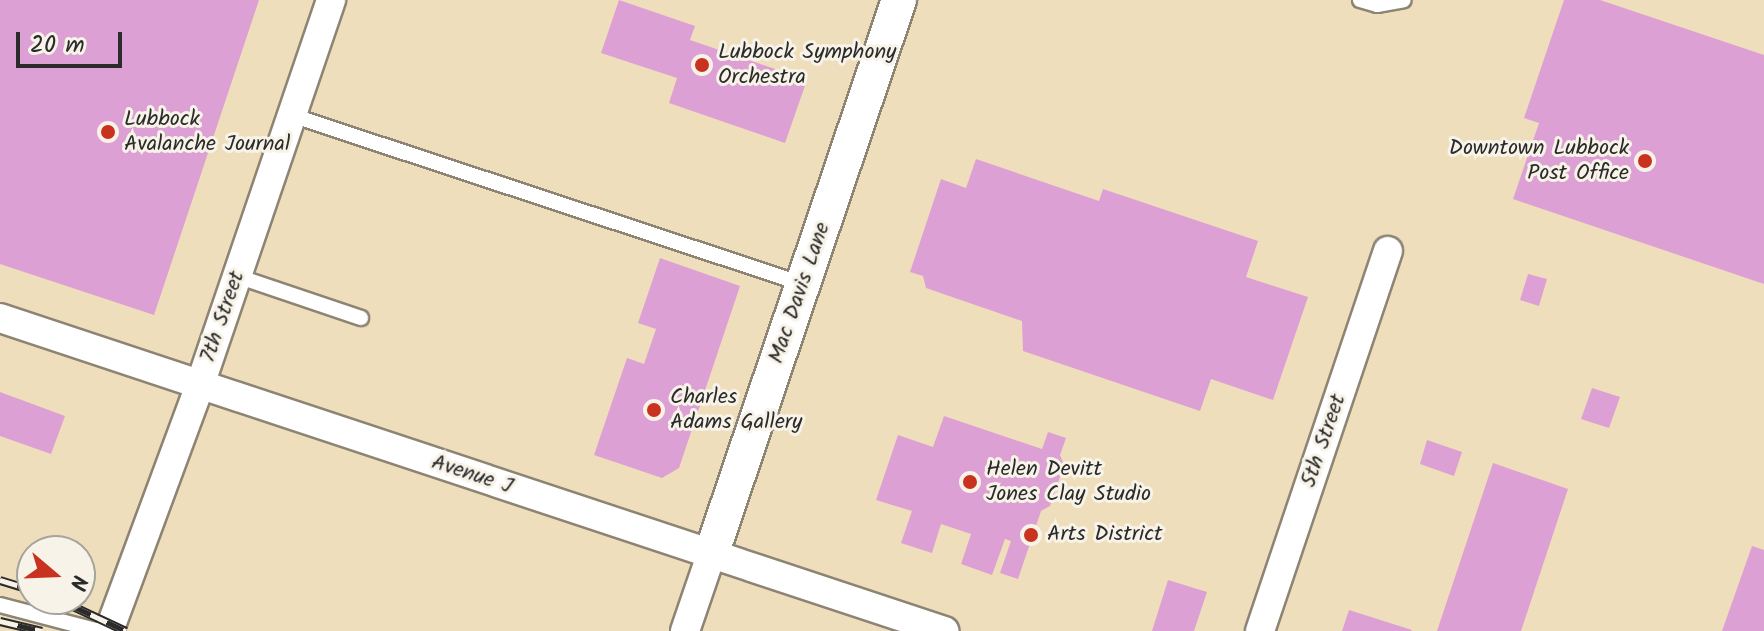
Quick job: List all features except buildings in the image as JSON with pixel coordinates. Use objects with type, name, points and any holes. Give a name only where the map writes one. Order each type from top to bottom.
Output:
[{"type":"street","name":"7th Street","points":[[109,631],[200,385],[331,0]]},
{"type":"street","name":"Mac Davis Lane","points":[[685,631],[899,0]]},
{"type":"street","name":"5th Street","points":[[1260,631],[1388,251]]},
{"type":"street","name":"Avenue J","points":[[0,318],[944,631]]},
{"type":"lane","points":[[1360,0],[1377,5],[1404,0]]},
{"type":"lane","points":[[291,115],[803,284]]},
{"type":"lane","points":[[237,276],[361,318]]},
{"type":"lane","points":[[0,605],[99,631]]},
{"type":"railway","points":[[0,580],[16,585]]},
{"type":"railway","points":[[92,615],[126,631]]},
{"type":"railway","points":[[0,621],[42,631]]},
{"type":"place","name":"Lubbock Symphony Orchestra","points":[[702,65]]},
{"type":"place","name":"Lubbock Avalanche Journal","points":[[108,132]]},
{"type":"place","name":"Downtown Lubbock Post Office","points":[[1645,161]]},
{"type":"place","name":"Charles Adams Gallery","points":[[654,410]]},
{"type":"place","name":"Helen Devitt Jones Clay Studio","points":[[970,482]]},
{"type":"place","name":"Arts District","points":[[1031,535]]}]
